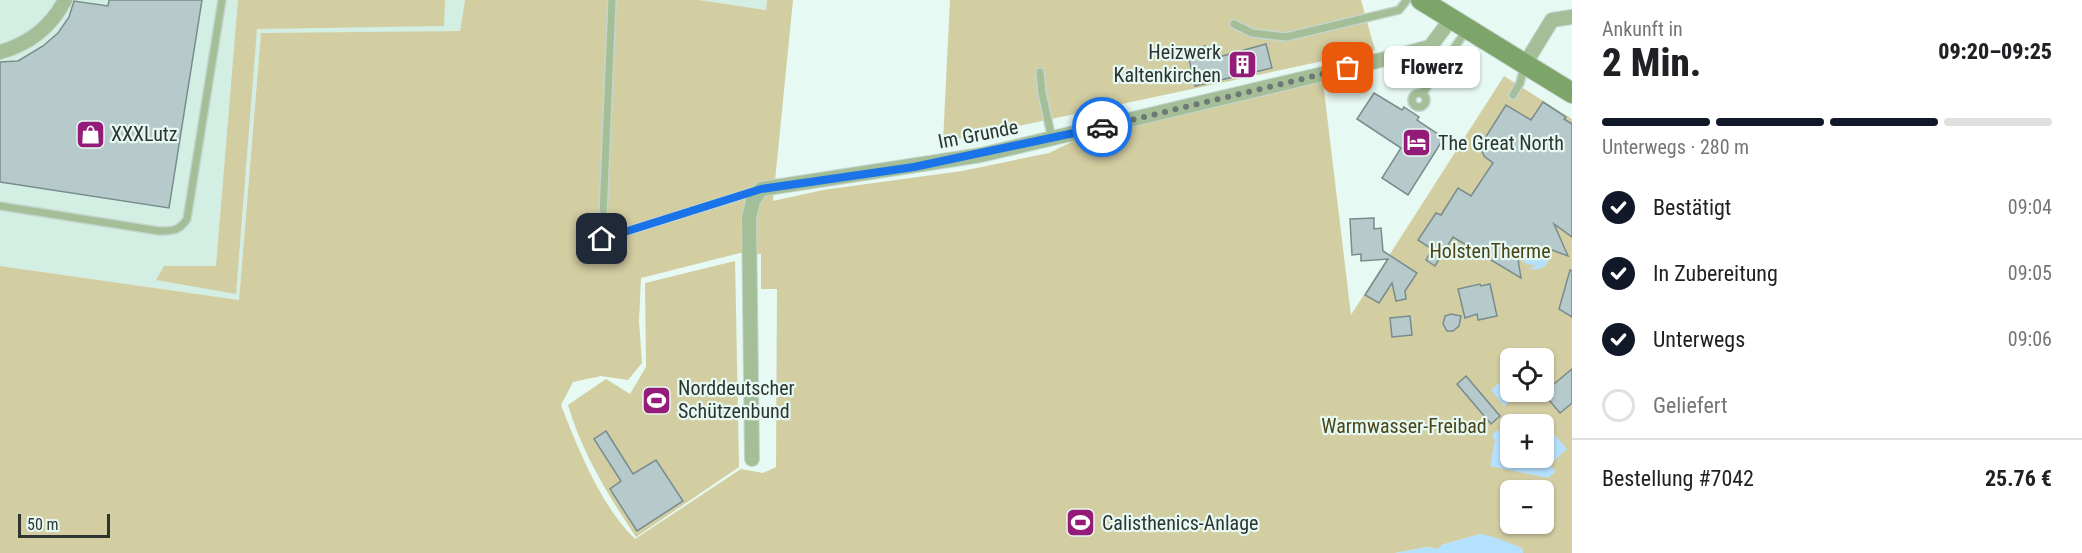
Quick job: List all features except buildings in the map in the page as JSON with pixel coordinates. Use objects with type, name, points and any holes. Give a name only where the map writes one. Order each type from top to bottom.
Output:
[{"type":"main road","points":[[1421,0],[1572,93]]},
{"type":"street","points":[[0,52],[37,36],[55,17],[65,0]]},
{"type":"street","points":[[1525,64],[1552,20],[1572,17]]},
{"type":"street","name":"Im Grunde","points":[[761,189],[914,167],[1052,139],[1430,47],[1459,24]]},
{"type":"street","points":[[752,459],[749,218],[753,201],[761,189]]},
{"type":"lane","points":[[0,206],[159,231],[174,231],[182,227],[187,219],[222,0]]},
{"type":"lane","points":[[612,0],[602,239],[761,189]]},
{"type":"lane","points":[[1234,24],[1252,33],[1286,37],[1399,10],[1407,0]]},
{"type":"lane","points":[[1422,94],[1459,24]]},
{"type":"lane","points":[[1513,95],[1520,83],[1525,64]]},
{"type":"lane","points":[[1040,72],[1052,139]]},
{"type":"shaded area","points":[[0,0],[465,0],[460,31],[261,34],[239,300],[0,266]]},
{"type":"shaded area","points":[[699,0],[767,0],[766,10]]},
{"type":"green space","points":[[238,0],[445,0],[444,26],[257,29],[236,294],[156,280],[164,266],[216,266]]},
{"type":"green space","points":[[465,0],[699,0],[766,10],[767,0],[793,0],[773,201],[823,190],[962,171],[1049,153],[1084,136],[1323,82],[1351,315],[1504,76],[1572,119],[1572,553],[1523,553],[1522,548],[1480,534],[1442,545],[1437,549],[1427,547],[1395,553],[0,553],[0,266],[239,300],[261,33],[460,31]],"holes":[[[740,253],[761,254],[761,289],[777,289],[776,467],[763,473],[741,469],[635,539],[601,494],[561,405],[573,382],[601,376],[628,380],[642,363],[639,321],[641,278]]]},
{"type":"green space","points":[[950,0],[1361,0],[1375,50],[943,142]]},
{"type":"green space","name":"Norddeutscher Schützenbund","points":[[735,261],[739,467],[636,537],[597,473],[568,405],[606,379],[630,394],[646,367],[645,283]]},
{"type":"water","points":[[1547,247],[1548,262],[1546,265],[1540,269],[1529,269],[1537,265],[1523,262],[1524,251]]},
{"type":"water","points":[[1500,382],[1500,401],[1491,390]]},
{"type":"water","points":[[1498,430],[1500,432],[1500,468],[1552,468],[1555,472],[1548,478],[1490,466],[1495,441],[1492,435]]},
{"type":"water","points":[[1554,434],[1567,449],[1554,460]]},
{"type":"water","points":[[1480,534],[1522,548],[1523,553],[1395,553],[1427,547],[1437,549],[1442,545]]},
{"type":"way so far","points":[[1102,127],[1348,68]]},
{"type":"place","name":"Heizwerk Kaltenkirchen","points":[[1242,64]]},
{"type":"place","name":"Flowerz","points":[[1348,68]]},
{"type":"place","name":"XXXLutz","points":[[90,134]]},
{"type":"place","name":"The Great North","points":[[1417,143]]},
{"type":"place","name":"Norddeutscher Schützenbund","points":[[657,400]]},
{"type":"place","name":"Calisthenics-Anlage","points":[[1081,523]]},
{"type":"route","points":[[602,239],[761,189],[914,167],[1102,127]]},
{"type":"park label","name":"HolstenTherme","points":[[1490,251]]},
{"type":"park label","name":"Warmwasser-Freibad","points":[[1404,426]]}]
